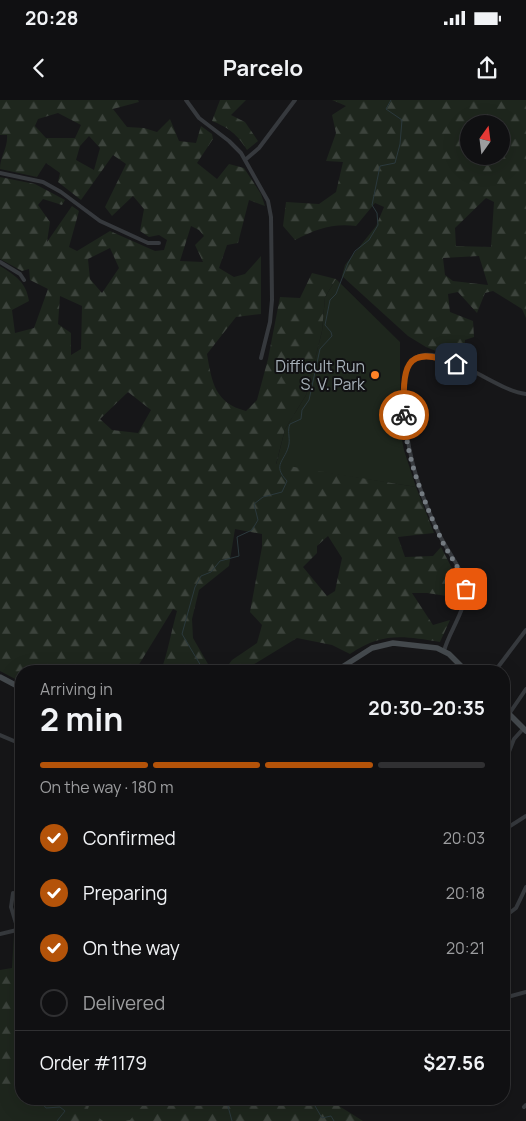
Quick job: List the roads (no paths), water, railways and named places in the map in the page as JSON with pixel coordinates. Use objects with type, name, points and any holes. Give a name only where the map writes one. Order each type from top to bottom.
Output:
[{"type":"main road","points":[[345,665],[365,651],[386,644],[414,644],[444,651],[459,665]]},
{"type":"main road","points":[[0,677],[15,685]]},
{"type":"main road","points":[[510,715],[525,730]]},
{"type":"street","points":[[186,100],[198,118],[229,141],[245,160],[262,189],[272,217],[270,322],[261,358]]},
{"type":"street","points":[[245,160],[260,148],[295,100]]},
{"type":"street","points":[[0,174],[43,182],[61,192],[100,221],[148,243],[159,243]]},
{"type":"street","points":[[0,262],[18,272],[24,280]]},
{"type":"street","points":[[444,651],[464,600],[466,589],[463,578],[443,543],[424,500],[406,441],[404,406],[406,370],[414,359],[425,355],[450,362],[507,389],[526,394]]},
{"type":"street","points":[[500,665],[526,630]]},
{"type":"street","points":[[510,713],[526,689]]},
{"type":"street","points":[[510,749],[514,739],[525,730]]},
{"type":"street","points":[[0,735],[15,741]]},
{"type":"street","points":[[510,826],[526,816]]},
{"type":"street","points":[[510,912],[516,908],[526,888]]},
{"type":"street","points":[[13,893],[11,907],[15,918]]},
{"type":"street","points":[[0,934],[15,930]]},
{"type":"street","points":[[510,996],[526,992]]},
{"type":"waterway","points":[[200,665],[182,634],[195,587],[201,576],[211,572],[220,561],[239,556],[237,537],[252,530],[258,520],[254,504],[263,497],[282,492],[287,481],[282,475],[280,466],[289,444],[289,427],[290,424],[301,419],[302,410],[309,400],[320,349],[332,336],[325,325],[330,300],[336,294],[348,263],[355,251],[369,240],[378,225],[377,213],[372,205],[380,166],[395,163],[400,144],[402,120],[386,109],[391,100]]},
{"type":"waterway","points":[[44,1105],[46,1108],[60,1107],[65,1111],[57,1121]]},
{"type":"waterway","points":[[228,1105],[232,1121]]},
{"type":"waterway","points":[[314,1105],[322,1118],[331,1116],[334,1121]]},
{"type":"place","name":"Difficult Run S. V. Park","points":[[375,375]]}]
